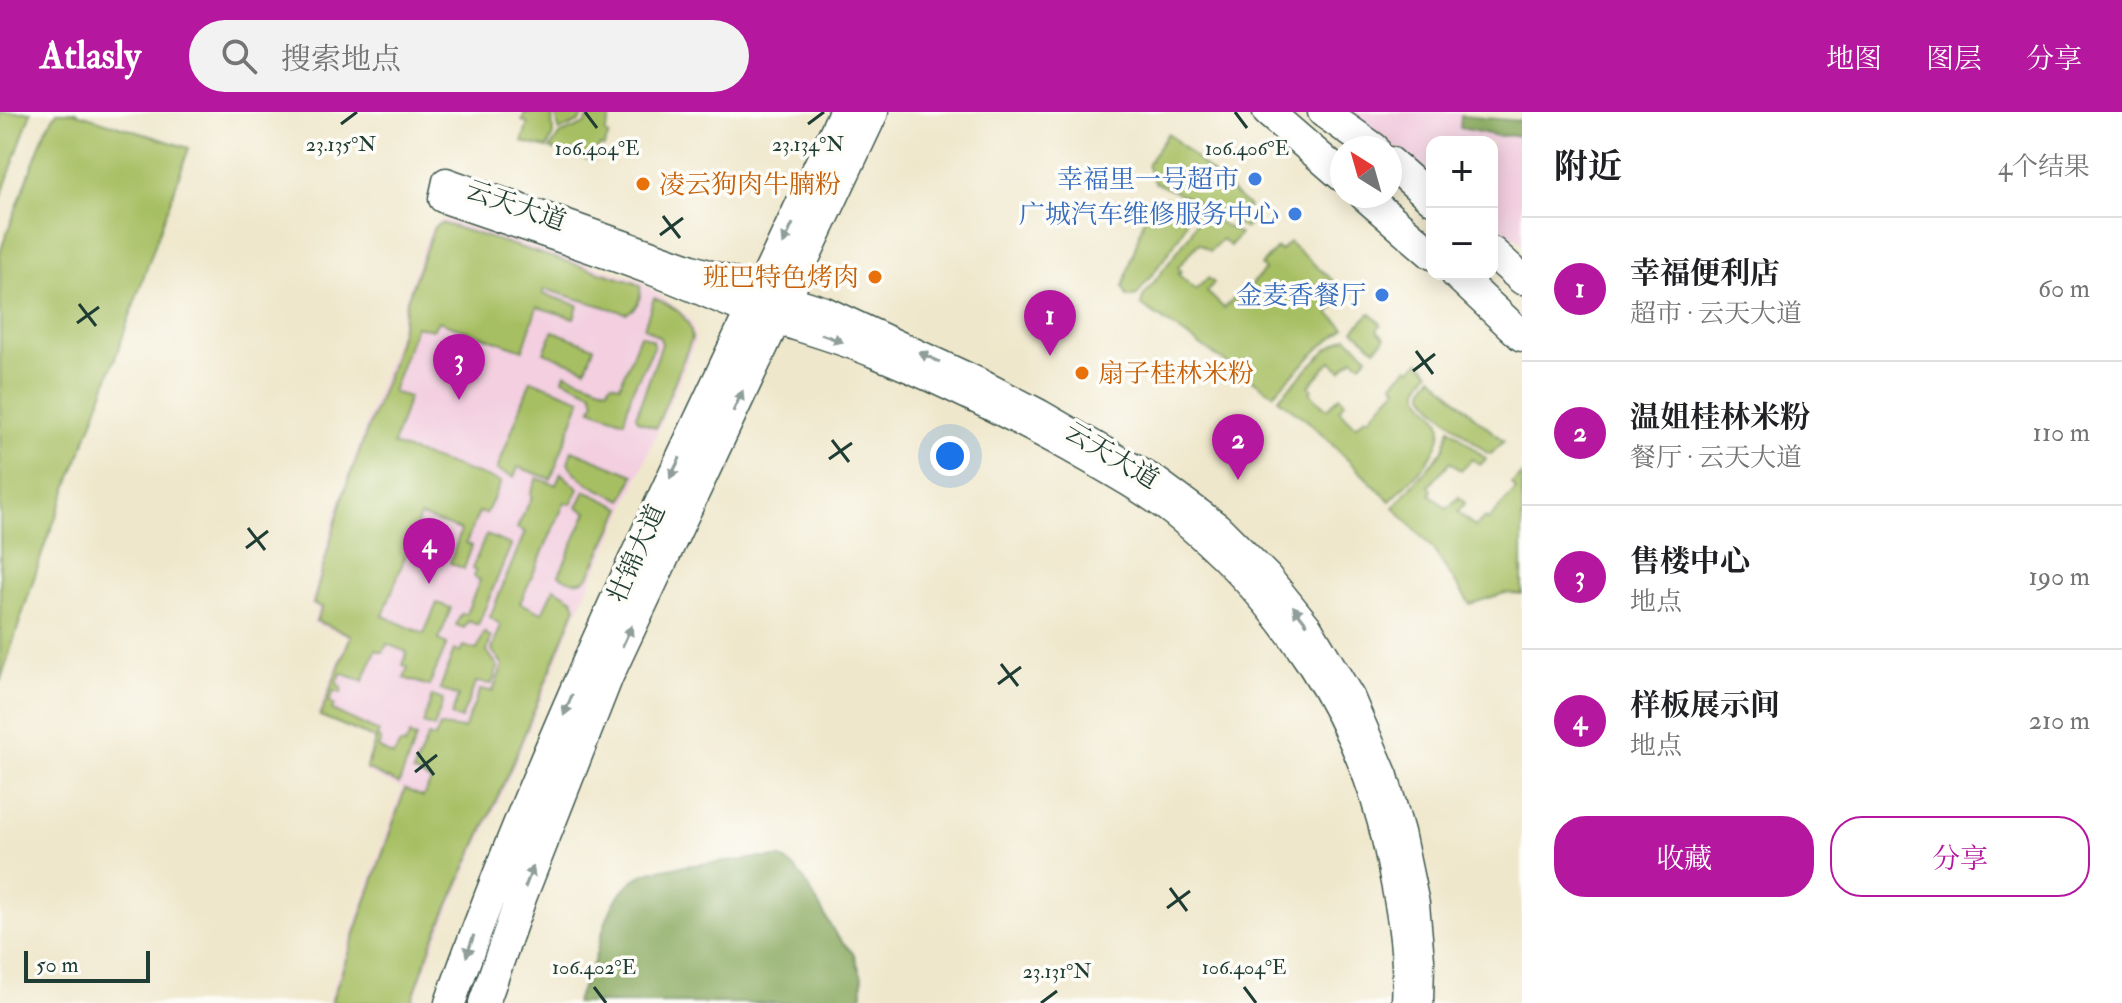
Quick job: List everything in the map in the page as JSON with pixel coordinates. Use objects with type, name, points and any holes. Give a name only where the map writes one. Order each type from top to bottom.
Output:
[{"type":"main road","name":"壮锦大道","points":[[484,1003],[522,895],[608,676],[769,305],[844,112]]},
{"type":"main road","name":"壮锦大道","points":[[450,1003],[486,901],[586,662],[660,499],[873,112]]},
{"type":"main road","points":[[1268,112],[1330,166]]},
{"type":"main road","points":[[1323,112],[1357,136]]},
{"type":"main road","points":[[1402,173],[1426,194]]},
{"type":"main road","name":"云天大道","points":[[1405,1003],[1400,902],[1372,792],[1348,732],[1301,649],[1255,591],[1173,513],[1088,459],[994,408],[875,354],[815,332],[769,305],[692,268],[446,181],[442,199],[658,274],[700,293],[769,305],[825,310],[950,367],[1078,434],[1179,495],[1218,526],[1268,576],[1309,627],[1336,670],[1362,721],[1385,776],[1416,904],[1420,1003]]},
{"type":"main road","points":[[1380,208],[1426,246]]},
{"type":"main road","points":[[1498,257],[1522,279]]},
{"type":"main road","points":[[1462,280],[1522,336]]},
{"type":"shaded area","points":[[1351,112],[1461,112],[1461,128],[1498,136],[1426,136],[1426,170],[1402,152],[1402,136],[1382,136]]},
{"type":"shaded area","points":[[1522,135],[1522,243],[1498,225],[1498,136]]},
{"type":"shaded area","points":[[446,220],[639,280],[687,316],[693,325],[695,342],[624,511],[578,609],[513,769],[436,940],[413,1003],[328,1003],[402,789],[364,771],[373,740],[317,715],[348,636],[313,623],[318,608],[310,605],[337,507],[398,333],[404,301],[430,230],[439,221]]},
{"type":"green space","points":[[0,112],[31,112],[0,200]]},
{"type":"green space","points":[[57,112],[74,112],[189,148],[93,421],[45,545],[0,682],[0,252],[46,129]]},
{"type":"green space","points":[[525,112],[552,112],[553,135],[547,148],[522,142],[528,123],[522,121]]},
{"type":"green space","points":[[556,112],[586,112],[579,122],[559,131]]},
{"type":"green space","points":[[591,112],[612,114],[605,133],[609,135],[604,147],[599,146],[593,161],[550,149],[559,135],[585,124]]},
{"type":"green space","points":[[1461,116],[1522,121],[1522,135],[1498,136],[1460,128]]},
{"type":"green space","points":[[1168,133],[1249,207],[1245,212],[1253,220],[1245,229],[1212,209],[1154,182],[1147,165]]},
{"type":"green space","points":[[1166,198],[1183,208],[1186,215],[1184,227],[1137,295],[1127,297],[1123,287],[1147,209],[1156,201]]},
{"type":"green space","points":[[1195,211],[1240,234],[1230,246],[1222,239],[1210,251],[1199,243],[1178,267],[1181,271],[1178,274],[1195,290],[1208,278],[1214,283],[1207,292],[1224,308],[1234,298],[1237,300],[1265,270],[1261,265],[1277,248],[1280,251],[1289,242],[1347,293],[1329,313],[1345,328],[1273,394],[1141,305],[1143,297],[1191,233],[1196,222]]},
{"type":"green space","points":[[441,223],[632,282],[640,286],[640,295],[636,306],[626,313],[544,289],[543,294],[578,305],[574,318],[537,307],[523,350],[438,321],[433,330],[416,326],[392,392],[409,397],[393,445],[501,482],[486,514],[479,512],[466,543],[472,546],[464,569],[450,563],[461,530],[420,516],[383,616],[424,634],[437,603],[451,608],[439,640],[447,644],[429,686],[404,678],[408,667],[403,665],[407,652],[387,644],[383,652],[376,650],[363,681],[341,673],[337,684],[342,687],[341,693],[334,691],[329,702],[334,705],[332,710],[379,732],[377,737],[381,740],[378,748],[393,756],[400,744],[405,745],[410,735],[416,738],[399,784],[366,769],[376,739],[320,716],[351,635],[316,621],[322,607],[313,604],[345,489],[391,367],[406,303],[434,227]]},
{"type":"green space","points":[[654,298],[684,317],[692,338],[656,428],[638,421],[636,416],[662,344],[660,338],[644,327]]},
{"type":"green space","points":[[1370,313],[1381,324],[1377,330],[1385,338],[1375,349],[1354,330]]},
{"type":"green space","points":[[553,331],[594,347],[586,369],[544,352]]},
{"type":"green space","points":[[640,335],[653,340],[654,347],[632,391],[624,421],[591,409],[595,401],[592,392],[563,379],[565,373],[607,389],[611,383],[620,385]]},
{"type":"green space","points":[[1347,337],[1368,356],[1361,364],[1353,358],[1341,370],[1331,361],[1309,386],[1312,389],[1310,393],[1327,409],[1340,396],[1345,402],[1339,410],[1356,426],[1366,417],[1369,418],[1397,388],[1393,383],[1408,367],[1411,369],[1420,361],[1430,372],[1419,390],[1420,397],[1440,421],[1439,440],[1422,469],[1390,501],[1309,422],[1278,399],[1327,349]]},
{"type":"green space","points":[[1433,376],[1504,441],[1491,454],[1452,424],[1427,399],[1424,388]]},
{"type":"green space","points":[[531,380],[581,399],[551,479],[518,467],[514,477],[497,470]]},
{"type":"green space","points":[[1450,428],[1486,459],[1480,465],[1472,459],[1461,471],[1450,462],[1429,486],[1432,490],[1430,494],[1447,509],[1459,497],[1465,503],[1458,512],[1475,527],[1485,518],[1488,520],[1516,490],[1512,484],[1522,474],[1522,594],[1505,593],[1470,604],[1432,548],[1394,507],[1444,449]]},
{"type":"green space","points":[[572,450],[634,475],[623,500],[592,486],[579,476],[568,463]]},
{"type":"green space","points":[[561,473],[579,489],[571,504],[565,502],[520,603],[542,613],[554,588],[573,599],[576,607],[511,767],[433,940],[411,1003],[331,1003],[405,789],[423,797],[431,781],[413,772],[428,736],[435,738],[440,726],[464,729],[480,690],[493,691],[503,665],[492,650],[501,625],[490,617],[525,532],[517,528],[532,497],[530,495],[537,478],[556,485]]},
{"type":"green space","points":[[585,491],[622,508],[589,576],[574,582],[559,575],[587,512],[577,507]]},
{"type":"green space","points":[[486,535],[511,545],[478,625],[468,621],[464,628],[456,625],[461,614],[466,614],[480,580],[474,577],[476,571],[472,569]]},
{"type":"green space","points":[[484,632],[491,638],[487,651],[498,667],[492,684],[476,682],[461,719],[451,716],[458,696],[440,689],[454,650],[460,652],[463,646],[477,650]]},
{"type":"green space","points":[[432,696],[443,700],[434,728],[423,724]]},
{"type":"green space","points":[[781,858],[793,866],[805,881],[836,935],[854,954],[862,977],[862,996],[849,1003],[575,1003],[593,964],[607,919],[629,884],[640,876],[666,868]]},
{"type":"place","name":"幸福里一号超市","points":[[1255,179]]},
{"type":"place","name":"凌云狗肉牛腩粉","points":[[643,184]]},
{"type":"place","name":"广城汽车维修服务中心","points":[[1295,214]]},
{"type":"place","name":"班巴特色烤肉","points":[[875,277]]},
{"type":"place","name":"金麦香餐厅","points":[[1382,295]]},
{"type":"place","name":"幸福便利店","points":[[1050,356]]},
{"type":"place","name":"扇子桂林米粉","points":[[1082,373]]},
{"type":"place","name":"售楼中心","points":[[459,400]]},
{"type":"place","name":"温姐桂林米粉","points":[[1238,480]]},
{"type":"place","name":"样板展示间","points":[[429,584]]}]
